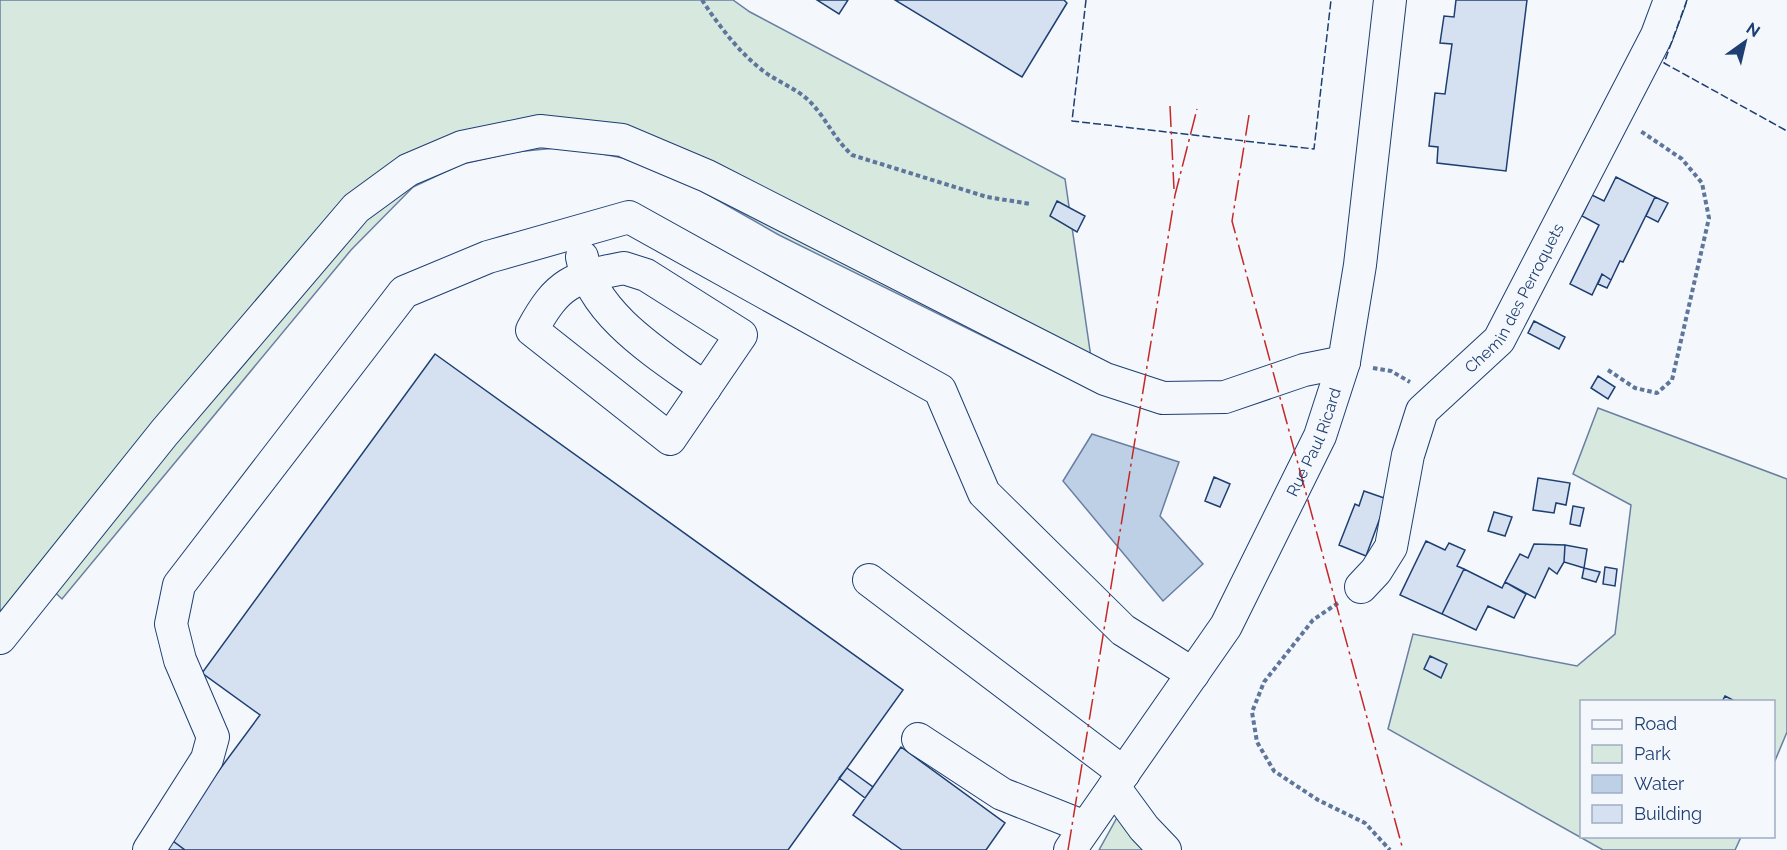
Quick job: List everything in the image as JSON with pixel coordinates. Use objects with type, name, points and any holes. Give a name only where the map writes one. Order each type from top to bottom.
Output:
[{"type":"street","name":"Rue Paul Ricard","points":[[1077,838],[1226,626],[1320,436],[1344,362],[1360,265],[1390,0]]},
{"type":"street","name":"Chemin des Perroquets","points":[[1361,587],[1376,571],[1391,547],[1408,455],[1422,411],[1499,340],[1657,35],[1670,0]]},
{"type":"street","points":[[0,638],[165,433],[356,208],[408,170],[462,147],[540,131],[622,140],[717,182],[1105,379],[1163,398],[1225,397],[1304,370],[1344,362]]},
{"type":"street","points":[[149,850],[207,759],[213,737],[180,660],[171,624],[179,585],[404,292],[488,257],[629,217],[940,390],[984,493],[1123,630],[1193,674]]},
{"type":"street","points":[[578,231],[586,276],[628,332],[705,388]]},
{"type":"street","points":[[624,268],[646,275],[741,335],[670,440],[532,330],[558,289],[586,276],[624,268]]},
{"type":"street","points":[[869,580],[1119,780],[1144,828],[1165,850]]},
{"type":"street","points":[[918,739],[1002,795],[1077,838]]},
{"type":"path","points":[[702,0],[720,27],[764,72],[804,97],[822,114],[836,141],[852,156],[987,197],[1031,204]]},
{"type":"path","points":[[1608,370],[1635,388],[1657,393],[1672,380],[1709,218],[1702,183],[1682,159],[1616,114]]},
{"type":"path","points":[[1344,362],[1391,371],[1437,396]]},
{"type":"path","points":[[1361,587],[1313,620],[1264,682],[1252,712],[1257,742],[1274,771],[1318,800],[1365,823],[1390,850]]},
{"type":"green space","points":[[0,0],[733,0],[750,12],[1065,179],[1096,392],[779,235],[691,185],[623,158],[566,147],[515,152],[462,164],[413,187],[351,250],[62,599],[44,582],[0,611]]},
{"type":"green space","points":[[1598,408],[1787,479],[1787,732],[1775,761],[1775,700],[1580,700],[1580,837],[1388,729],[1413,634],[1577,666],[1615,634],[1631,505],[1573,474]]},
{"type":"green space","points":[[1119,814],[1149,850],[1099,850]]},
{"type":"green space","points":[[1582,838],[1741,838],[1735,850],[1603,850]]},
{"type":"water","points":[[1092,434],[1179,462],[1160,516],[1203,564],[1163,601],[1063,481]]},
{"type":"building","points":[[817,0],[848,0],[839,14]]},
{"type":"building","points":[[895,0],[1064,0],[1067,3],[1022,77]]},
{"type":"building","points":[[1456,0],[1527,0],[1506,171],[1437,163],[1438,147],[1429,146],[1435,93],[1445,94],[1452,44],[1440,43],[1444,16],[1454,17]]},
{"type":"building","points":[[1616,177],[1655,197],[1623,262],[1620,261],[1611,280],[1602,274],[1592,295],[1570,284],[1599,225],[1582,216],[1592,195],[1604,201]]},
{"type":"building","points":[[1655,197],[1668,203],[1658,222],[1646,216]]},
{"type":"building","points":[[1057,201],[1085,216],[1077,232],[1050,216]]},
{"type":"building","points":[[1602,274],[1611,280],[1607,288],[1598,284]]},
{"type":"building","points":[[1534,321],[1565,337],[1559,349],[1528,333]]},
{"type":"building","points":[[435,354],[903,690],[788,850],[185,850],[169,838],[260,715],[202,673]]},
{"type":"building","points":[[1598,376],[1615,387],[1608,399],[1591,388]]},
{"type":"building","points":[[1214,477],[1230,484],[1220,507],[1205,501]]},
{"type":"building","points":[[1538,478],[1570,483],[1566,505],[1556,503],[1554,513],[1533,510]]},
{"type":"building","points":[[1364,491],[1387,499],[1366,556],[1339,545],[1355,504],[1359,506]]},
{"type":"building","points":[[1573,506],[1584,508],[1580,526],[1570,524]]},
{"type":"building","points":[[1494,512],[1512,517],[1505,536],[1488,531]]},
{"type":"building","points":[[1426,541],[1445,550],[1449,543],[1465,550],[1457,566],[1464,569],[1442,614],[1400,595]]},
{"type":"building","points":[[1534,544],[1565,545],[1564,562],[1557,574],[1549,568],[1535,598],[1505,582],[1520,554],[1528,558]]},
{"type":"building","points":[[1565,545],[1587,549],[1584,568],[1564,562]]},
{"type":"building","points":[[1605,567],[1617,569],[1615,586],[1603,584]]},
{"type":"building","points":[[1584,568],[1600,572],[1596,582],[1582,578]]},
{"type":"building","points":[[1464,569],[1502,588],[1505,582],[1526,594],[1514,618],[1488,606],[1476,630],[1442,614]]},
{"type":"building","points":[[1430,656],[1447,664],[1441,678],[1424,669]]},
{"type":"building","points":[[901,747],[1005,823],[986,850],[902,850],[853,815]]},
{"type":"building","points":[[847,768],[873,787],[865,798],[839,778]]},
{"type":"building","points":[[169,838],[185,850],[169,850],[162,845]]},
{"type":"fence","points":[[1086,0],[1072,121],[1314,149],[1331,0]]},
{"type":"fence","points":[[1687,0],[1664,63],[1787,131]]},
{"type":"power","points":[[1170,106],[1174,189]]},
{"type":"power","points":[[1068,850],[1175,195],[1197,109]]},
{"type":"power","points":[[1249,115],[1232,221],[1403,850]]}]
